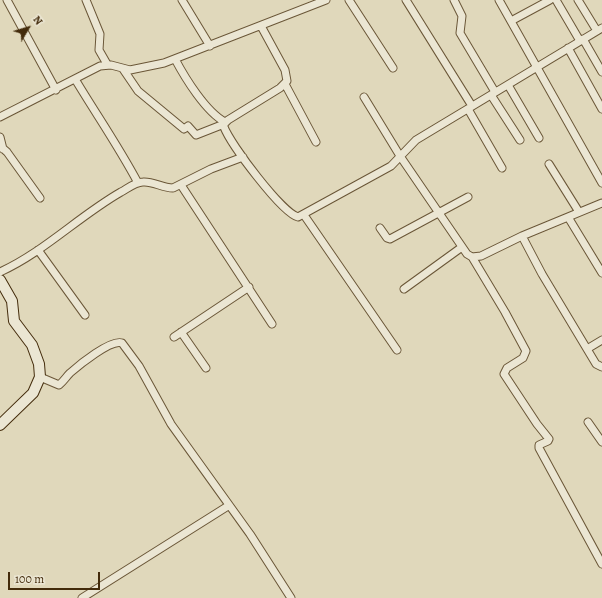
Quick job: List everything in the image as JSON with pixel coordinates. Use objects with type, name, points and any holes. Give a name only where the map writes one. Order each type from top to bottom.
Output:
[{"type":"street","points":[[6,0],[56,90]]},
{"type":"street","points":[[86,0],[100,34],[99,50],[108,64]]},
{"type":"street","points":[[182,0],[210,46]]},
{"type":"street","points":[[0,117],[56,90],[100,66],[108,64],[123,69],[142,69],[210,46],[326,0]]},
{"type":"street","points":[[349,0],[393,68]]},
{"type":"street","points":[[406,0],[470,108],[502,168]]},
{"type":"street","points":[[454,0],[462,16],[460,33],[520,140]]},
{"type":"street","points":[[499,0],[602,183]]},
{"type":"street","points":[[511,21],[550,0]]},
{"type":"street","points":[[556,0],[602,72]]},
{"type":"street","points":[[175,59],[183,74],[217,118],[224,123],[226,131],[243,157],[287,210],[296,216],[304,215],[391,166],[416,140],[599,30],[578,0]]},
{"type":"street","points":[[123,69],[138,91],[184,129],[188,126],[196,135],[224,123],[285,84],[287,77],[285,70],[261,26]]},
{"type":"street","points":[[568,48],[602,109]]},
{"type":"street","points":[[75,79],[103,126],[123,153],[138,183]]},
{"type":"street","points":[[285,84],[316,142]]},
{"type":"street","points":[[508,85],[539,138]]},
{"type":"street","points":[[364,97],[400,156],[462,247],[467,254],[472,257],[505,312],[526,351],[523,358],[507,368],[504,374],[537,424],[549,439],[548,441],[539,445],[539,448],[602,564]]},
{"type":"street","points":[[0,137],[2,148],[40,198]]},
{"type":"street","points":[[0,272],[38,250],[87,214],[138,183],[148,182],[166,188],[173,188],[211,169],[243,157]]},
{"type":"street","points":[[549,164],[579,212]]},
{"type":"street","points":[[181,185],[272,324]]},
{"type":"street","points":[[380,228],[389,239],[468,197]]},
{"type":"street","points":[[472,257],[481,256],[522,236],[601,204]]},
{"type":"street","points":[[304,215],[397,350]]},
{"type":"street","points":[[568,217],[602,273]]},
{"type":"street","points":[[522,236],[542,274],[596,364],[602,367]]},
{"type":"street","points":[[404,289],[462,247]]},
{"type":"street","points":[[38,250],[86,315]]},
{"type":"street","points":[[0,280],[12,301],[14,320],[32,345],[42,378],[33,393],[0,424]]},
{"type":"street","points":[[174,337],[249,288]]},
{"type":"street","points":[[181,332],[206,368]]},
{"type":"street","points":[[587,348],[602,340]]},
{"type":"street","points":[[42,378],[56,385],[61,384],[80,364],[115,342],[122,343],[139,366],[170,424],[228,506],[250,534],[291,598]]},
{"type":"street","points":[[588,422],[602,442]]},
{"type":"street","points":[[82,598],[228,506]]}]
